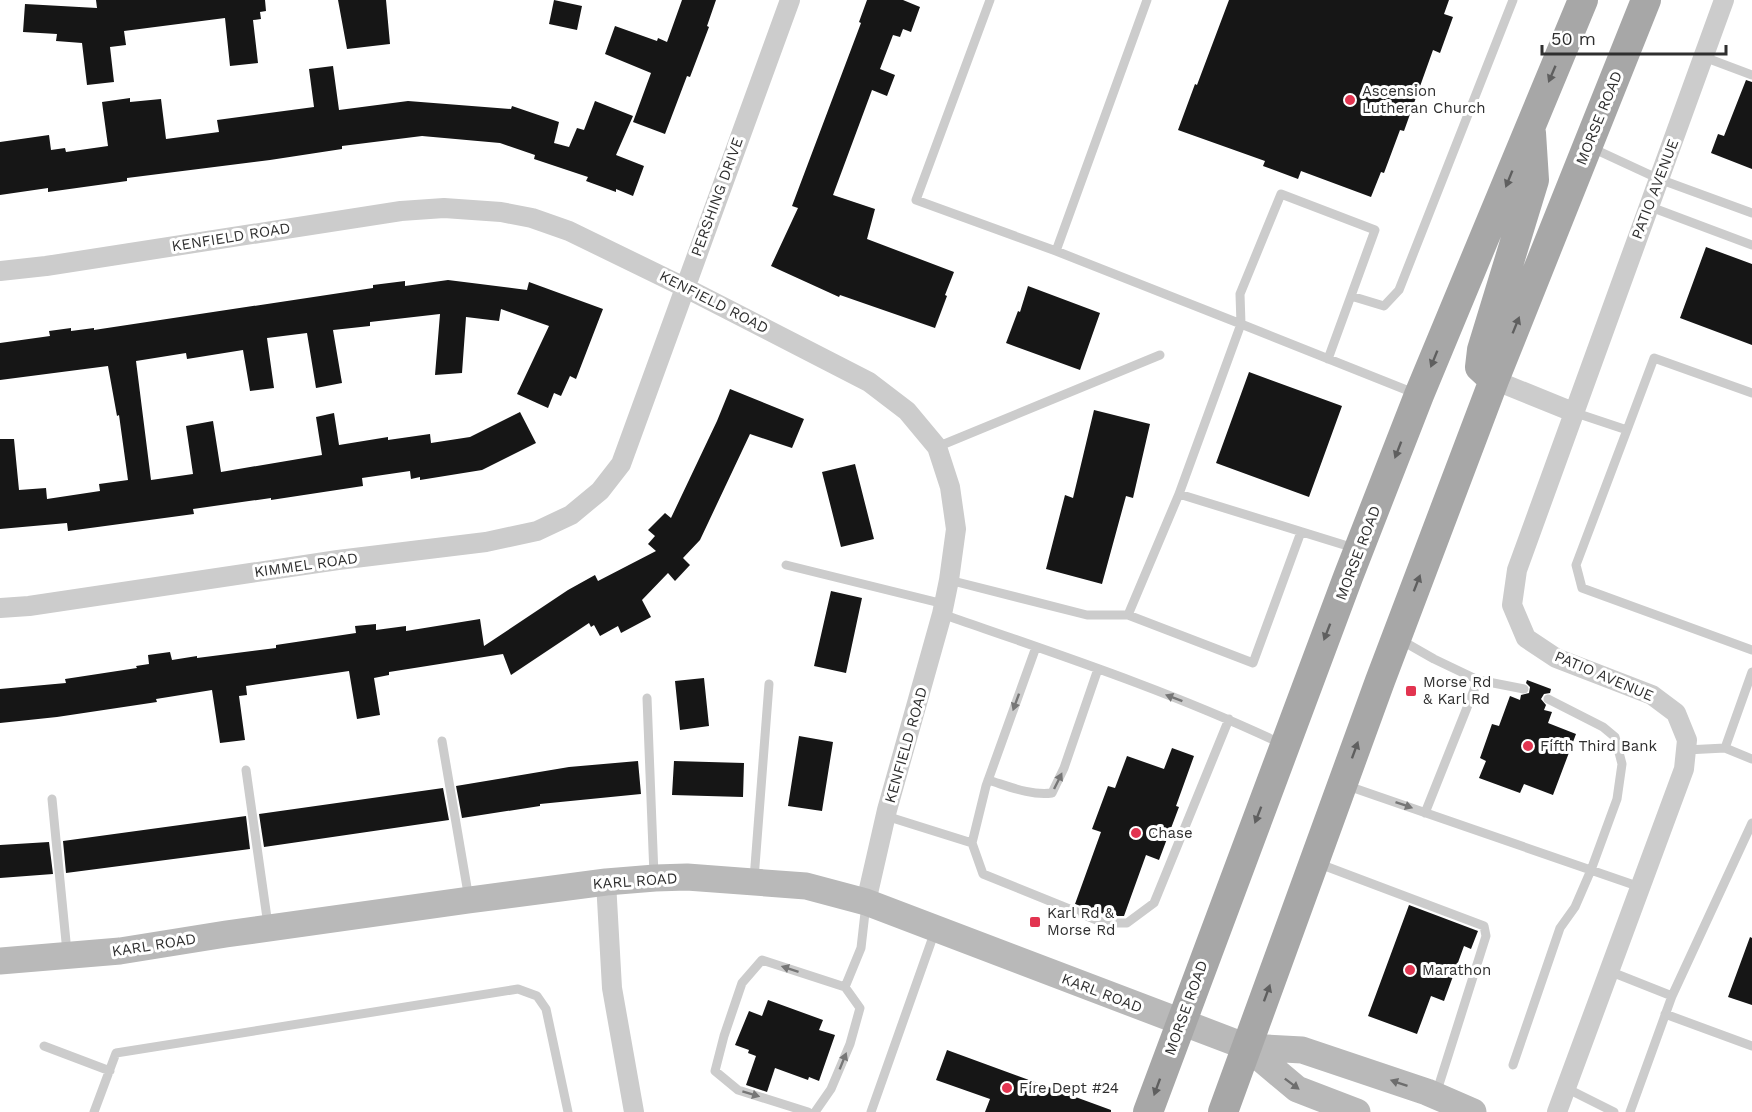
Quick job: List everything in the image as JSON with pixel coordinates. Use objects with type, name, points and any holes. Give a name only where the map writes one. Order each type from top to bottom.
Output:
[{"type":"main road","name":"MORSE ROAD","points":[[1148,1112],[1284,746],[1419,395],[1582,0]]},
{"type":"main road","name":"MORSE ROAD","points":[[1222,1112],[1396,638],[1494,380],[1646,0]]},
{"type":"main road","points":[[1494,380],[1480,367],[1482,350],[1534,180],[1531,125]]},
{"type":"main road","name":"KARL ROAD","points":[[0,961],[120,951],[269,928],[606,882],[687,877],[806,886],[866,902],[1247,1047],[1302,1050],[1435,1096],[1473,1112]]},
{"type":"main road","name":"KARL ROAD","points":[[1247,1047],[1297,1089],[1356,1112]]},
{"type":"street","name":"PERSHING DRIVE","points":[[600,491],[621,464],[637,423],[684,287],[790,0]]},
{"type":"street","name":"PATIO AVENUE","points":[[1557,1112],[1684,769],[1687,740],[1676,713],[1652,695],[1556,658],[1526,638],[1512,605],[1517,570],[1724,0]]},
{"type":"street","name":"KENFIELD ROAD","points":[[0,271],[401,211],[444,208],[501,212],[532,218],[569,231],[684,287],[868,382],[907,411],[937,447],[950,487],[956,529],[943,609],[886,816],[866,902]]},
{"type":"street","points":[[1494,380],[1573,412]]},
{"type":"street","name":"KIMMEL ROAD","points":[[0,608],[338,560],[486,542],[537,531],[571,514],[600,491]]},
{"type":"street","points":[[606,882],[612,988],[634,1112]]},
{"type":"lane","points":[[990,0],[916,200],[1056,251],[1419,395]]},
{"type":"lane","points":[[1056,251],[1147,0]]},
{"type":"lane","points":[[1351,296],[1384,306],[1399,290],[1513,0]]},
{"type":"lane","points":[[1704,57],[1752,75]]},
{"type":"lane","points":[[1587,146],[1659,179],[1752,213]]},
{"type":"lane","points":[[1128,615],[1179,494],[1241,324],[1240,294],[1281,194],[1375,230],[1328,359]]},
{"type":"lane","points":[[1648,206],[1752,244]]},
{"type":"lane","points":[[937,447],[1160,355]]},
{"type":"lane","points":[[1752,393],[1654,358],[1576,566],[1582,588],[1752,650]]},
{"type":"lane","points":[[1573,412],[1627,430]]},
{"type":"lane","points":[[1179,494],[1359,550]]},
{"type":"lane","points":[[949,580],[1087,615],[1128,615],[1253,663],[1301,532]]},
{"type":"lane","points":[[786,564],[943,609],[1036,647],[1229,719],[1284,746]]},
{"type":"lane","points":[[1396,638],[1478,680],[1524,689]]},
{"type":"lane","points":[[1036,647],[987,783],[972,843],[983,874],[1104,923],[1127,923],[1154,903],[1229,719]]},
{"type":"lane","points":[[987,783],[1045,794],[1052,793],[1064,768],[1098,669]]},
{"type":"lane","points":[[1725,748],[1752,672]]},
{"type":"lane","points":[[1425,813],[1478,680]]},
{"type":"lane","points":[[754,882],[770,684]]},
{"type":"lane","points":[[647,698],[655,878]]},
{"type":"lane","points":[[1513,1065],[1560,928],[1575,907],[1592,870],[1617,799],[1622,764],[1615,737],[1604,727],[1548,699]]},
{"type":"lane","points":[[442,741],[469,900]]},
{"type":"lane","points":[[1686,750],[1725,748],[1752,759]]},
{"type":"lane","points":[[246,770],[269,928]]},
{"type":"lane","points":[[1343,784],[1640,887]]},
{"type":"lane","points":[[52,799],[68,956]]},
{"type":"lane","points":[[886,816],[972,843]]},
{"type":"lane","points":[[1630,1112],[1672,996],[1752,824]]},
{"type":"lane","points":[[1315,862],[1484,926],[1486,936],[1435,1096]]},
{"type":"lane","points":[[845,987],[861,948],[866,902]]},
{"type":"lane","points":[[871,1112],[935,929]]},
{"type":"lane","points":[[808,1112],[738,1090],[715,1071],[742,983],[762,960],[845,987],[860,1008],[850,1044],[831,1089],[815,1112]]},
{"type":"lane","points":[[1609,971],[1672,996]]},
{"type":"lane","points":[[94,1112],[116,1053],[518,989],[537,996],[546,1009],[568,1112]]},
{"type":"lane","points":[[1665,1014],[1752,1046]]},
{"type":"lane","points":[[44,1046],[110,1071]]},
{"type":"lane","points":[[1566,1088],[1614,1112]]},
{"type":"building","points":[[96,0],[265,0],[266,11],[260,12],[261,19],[253,20],[258,63],[230,66],[225,18],[124,31],[126,45],[110,47],[114,82],[87,85],[82,43],[56,41],[57,34],[23,32],[25,4],[97,8]]},
{"type":"building","points":[[338,0],[386,0],[390,44],[347,49]]},
{"type":"building","points":[[554,0],[582,6],[577,30],[549,24]]},
{"type":"building","points":[[682,0],[716,0],[707,26],[709,27],[690,77],[687,76],[665,134],[633,122],[651,73],[605,54],[615,26],[657,41],[658,38],[667,42]]},
{"type":"building","points":[[867,0],[903,0],[920,7],[911,32],[903,29],[900,37],[893,35],[880,69],[895,75],[887,96],[872,90],[833,195],[875,209],[867,239],[954,272],[935,328],[840,295],[839,297],[771,266],[798,208],[792,206],[861,23],[859,22]]},
{"type":"building","name":"Ascension Lutheran Church","points":[[1229,0],[1449,0],[1444,14],[1453,17],[1440,53],[1433,50],[1404,131],[1400,130],[1384,173],[1381,172],[1371,197],[1301,171],[1298,179],[1263,166],[1265,161],[1178,130]]},
{"type":"building","points":[[333,66],[339,110],[408,101],[511,109],[512,106],[559,122],[554,143],[569,147],[577,128],[584,130],[595,101],[633,116],[616,155],[644,166],[633,196],[586,181],[588,177],[534,159],[535,155],[500,143],[422,136],[342,146],[342,149],[270,160],[127,178],[127,181],[48,192],[48,188],[0,195],[0,142],[49,135],[51,150],[65,148],[66,152],[108,146],[102,102],[130,98],[130,102],[161,99],[166,139],[219,132],[217,120],[314,107],[309,69]]},
{"type":"building","points":[[1746,80],[1752,82],[1752,169],[1711,153],[1718,134],[1724,136]]},
{"type":"building","points":[[1706,247],[1752,264],[1752,345],[1680,318]]},
{"type":"building","points":[[448,280],[527,290],[529,282],[603,309],[576,379],[570,376],[561,396],[554,393],[548,408],[517,394],[549,326],[501,309],[499,321],[466,317],[462,373],[435,375],[440,314],[370,322],[370,326],[333,330],[342,383],[316,388],[307,333],[267,338],[274,388],[250,391],[243,350],[187,359],[186,353],[136,361],[151,480],[193,474],[186,426],[213,421],[221,472],[322,455],[316,417],[334,413],[339,445],[388,437],[388,440],[430,434],[431,443],[470,437],[520,412],[536,443],[482,470],[420,480],[420,477],[411,479],[410,471],[362,478],[363,486],[193,509],[194,514],[68,531],[67,523],[0,529],[0,439],[14,439],[19,490],[46,488],[47,499],[100,491],[99,484],[128,480],[119,415],[117,416],[108,366],[0,380],[0,343],[50,336],[49,331],[71,328],[71,331],[94,328],[94,330],[373,288],[373,285],[405,281],[405,286]]},
{"type":"building","points":[[1028,286],[1100,313],[1080,370],[1006,343],[1018,311],[1020,312]]},
{"type":"building","points":[[1249,372],[1342,406],[1309,497],[1216,463]]},
{"type":"building","points":[[730,389],[804,419],[792,448],[750,434],[700,540],[683,558],[690,565],[675,581],[668,573],[642,600],[651,617],[621,633],[618,626],[600,636],[594,625],[591,627],[589,623],[511,675],[503,654],[389,672],[389,675],[374,678],[380,715],[357,719],[349,671],[246,686],[247,695],[239,696],[245,740],[220,743],[212,690],[156,699],[157,702],[0,723],[0,689],[66,683],[65,679],[137,668],[136,666],[149,664],[148,655],[170,652],[172,660],[197,656],[197,658],[276,648],[276,645],[356,633],[355,626],[376,624],[376,630],[406,626],[406,631],[480,619],[484,646],[568,590],[595,575],[598,581],[656,551],[648,544],[655,536],[648,530],[665,513],[671,518]]},
{"type":"building","points":[[1094,410],[1150,424],[1133,498],[1126,496],[1102,584],[1046,569],[1065,495],[1073,498]]},
{"type":"building","points":[[855,464],[874,539],[841,547],[822,472]]},
{"type":"building","points":[[831,591],[862,598],[846,673],[814,666]]},
{"type":"building","points":[[704,678],[709,726],[680,730],[675,681]]},
{"type":"building","name":"Fifth Third Bank","points":[[1527,680],[1551,689],[1550,693],[1544,694],[1541,699],[1546,705],[1544,710],[1552,712],[1548,723],[1576,734],[1553,795],[1524,784],[1520,793],[1479,778],[1486,761],[1480,758],[1492,724],[1499,726],[1510,696],[1520,700],[1521,695],[1529,693],[1530,687],[1526,683]]},
{"type":"building","points":[[799,736],[833,742],[822,811],[788,806]]},
{"type":"building","name":"Chase","points":[[1172,748],[1194,756],[1176,806],[1179,807],[1159,860],[1146,855],[1124,916],[1110,916],[1075,904],[1101,832],[1092,829],[1108,786],[1115,788],[1127,756],[1164,769]]},
{"type":"building","points":[[638,761],[641,794],[540,804],[540,806],[462,818],[456,786],[569,767]]},
{"type":"building","points":[[674,761],[744,763],[743,797],[672,795]]},
{"type":"building","points":[[443,788],[449,820],[264,847],[259,814]]},
{"type":"building","points":[[246,816],[250,849],[66,873],[63,841]]},
{"type":"building","points":[[49,842],[53,874],[0,878],[0,845]]},
{"type":"building","points":[[1409,905],[1478,931],[1471,949],[1464,946],[1444,1001],[1431,996],[1417,1034],[1368,1016]]},
{"type":"building","points":[[1750,937],[1752,938],[1752,1005],[1728,997]]},
{"type":"building","points":[[768,1000],[823,1020],[819,1030],[835,1035],[819,1081],[809,1077],[808,1080],[775,1068],[767,1092],[746,1085],[756,1056],[748,1053],[749,1050],[735,1045],[749,1011],[762,1016]]},
{"type":"building","name":"Fire Dept #24","points":[[947,1050],[1111,1110],[1111,1112],[985,1112],[990,1099],[936,1080]]},
{"type":"place","name":"Ascension Lutheran Church","points":[[1350,100]]},
{"type":"place","name":"Morse Rd & Karl Rd","points":[[1411,691]]},
{"type":"place","name":"Fifth Third Bank","points":[[1528,746]]},
{"type":"place","name":"Chase","points":[[1136,833]]},
{"type":"place","name":"Karl Rd & Morse Rd","points":[[1035,922]]},
{"type":"place","name":"Marathon","points":[[1410,970]]},
{"type":"place","name":"Fire Dept #24","points":[[1007,1088]]}]
